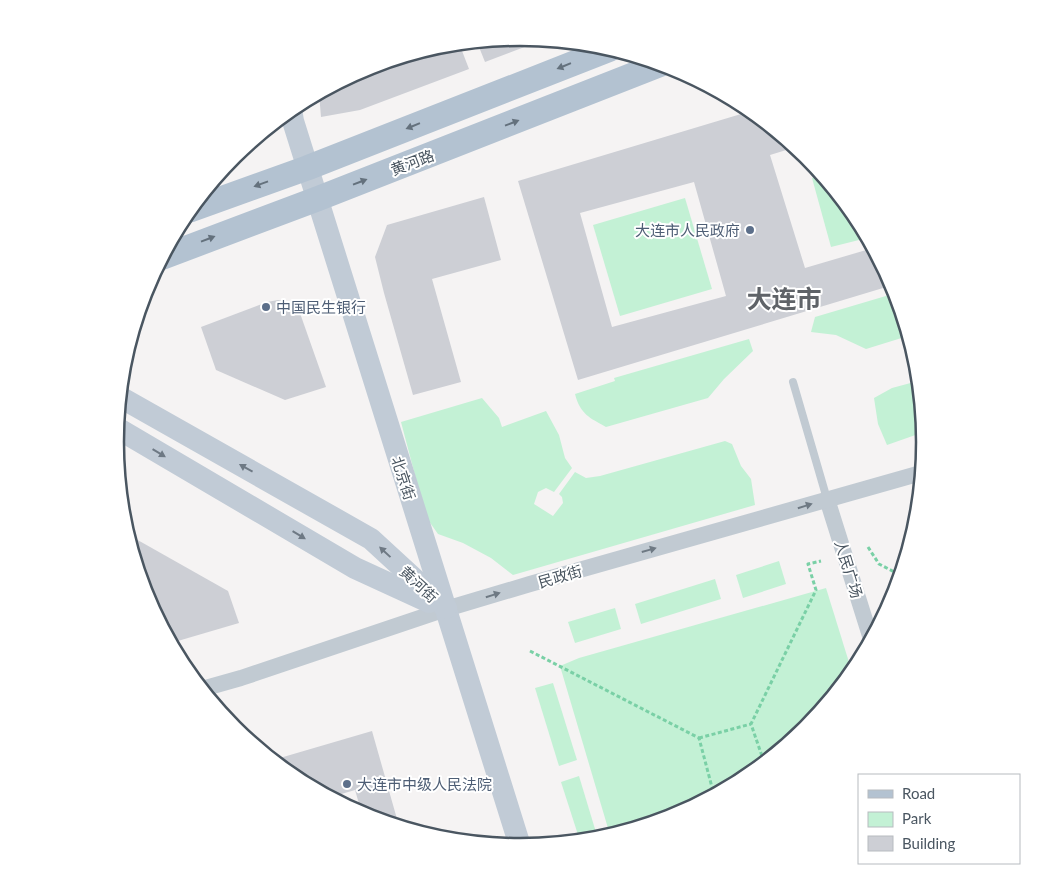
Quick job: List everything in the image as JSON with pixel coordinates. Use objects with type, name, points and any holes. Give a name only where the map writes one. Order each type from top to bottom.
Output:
[{"type":"main road","points":[[203,205],[307,168],[595,54]]},
{"type":"main road","name":"黄河路","points":[[173,252],[317,199],[650,68]]},
{"type":"street","name":"北京街","points":[[292,119],[517,838]]},
{"type":"street","name":"黄河街","points":[[127,401],[371,539],[446,609]]},
{"type":"street","name":"黄河街","points":[[124,432],[355,568],[446,609]]},
{"type":"street","name":"民政街","points":[[209,687],[446,609],[914,475]]},
{"type":"street","name":"人民广场","points":[[827,499],[868,630]]},
{"type":"lane","points":[[793,382],[827,499]]},
{"type":"path","points":[[868,547],[878,564],[894,572]]},
{"type":"path","points":[[762,755],[751,724],[816,590],[808,564],[821,561]]},
{"type":"path","points":[[530,651],[699,738],[751,724]]},
{"type":"path","points":[[699,738],[712,788]]},
{"type":"green space","points":[[814,177],[834,201],[860,240],[831,247],[812,178]]},
{"type":"green space","points":[[685,198],[712,289],[620,316],[593,225]]},
{"type":"green space","points":[[888,295],[901,338],[866,349],[836,335],[811,332],[815,317]]},
{"type":"green space","points":[[749,339],[753,351],[724,379],[708,398],[606,427],[586,415],[577,401],[575,394],[615,381],[614,378]]},
{"type":"green space","points":[[911,383],[916,435],[887,445],[878,424],[874,398],[892,388]]},
{"type":"green space","points":[[482,398],[499,418],[502,427],[546,411],[559,435],[565,458],[572,468],[554,492],[546,488],[538,492],[534,504],[553,516],[563,503],[562,497],[559,494],[575,472],[586,478],[600,476],[725,441],[732,444],[741,466],[751,479],[755,505],[513,575],[491,558],[463,543],[438,534],[426,517],[401,422]]},
{"type":"green space","points":[[779,561],[786,584],[743,598],[736,575]]},
{"type":"green space","points":[[715,579],[721,599],[641,624],[635,604]]},
{"type":"green space","points":[[826,588],[849,662],[818,703],[800,722],[781,740],[740,771],[718,785],[671,808],[647,817],[608,827],[560,666],[579,658]]},
{"type":"green space","points":[[615,608],[621,629],[575,643],[568,622]]},
{"type":"green space","points":[[553,683],[577,760],[559,766],[535,688]]},
{"type":"green space","points":[[579,776],[595,830],[577,833],[561,782]]},
{"type":"building","points":[[527,46],[485,62],[480,49]]},
{"type":"building","points":[[462,51],[469,69],[360,110],[321,117],[320,101],[345,87],[393,67]]},
{"type":"building","name":"大连市人民政府","points":[[741,114],[787,150],[770,155],[805,268],[866,250],[884,288],[578,380],[518,181]],"holes":[[[694,182],[726,296],[612,327],[580,213]]]},
{"type":"building","points":[[484,197],[501,260],[432,279],[461,382],[413,395],[375,257],[387,225]]},
{"type":"building","points":[[278,300],[296,305],[326,387],[285,400],[216,370],[201,327],[267,302]]},
{"type":"building","points":[[137,540],[228,591],[239,623],[178,641],[154,593]]},
{"type":"building","name":"大连市中级人民法院","points":[[372,731],[397,818],[359,803],[355,790],[340,794],[322,785],[281,758]]},
{"type":"place","name":"大连市人民政府","points":[[750,230]]},
{"type":"place","name":"中国民生银行","points":[[266,307]]},
{"type":"place","name":"大连市中级人民法院","points":[[347,784]]},
{"type":"district","name":"大连市","points":[[784,298]]}]
